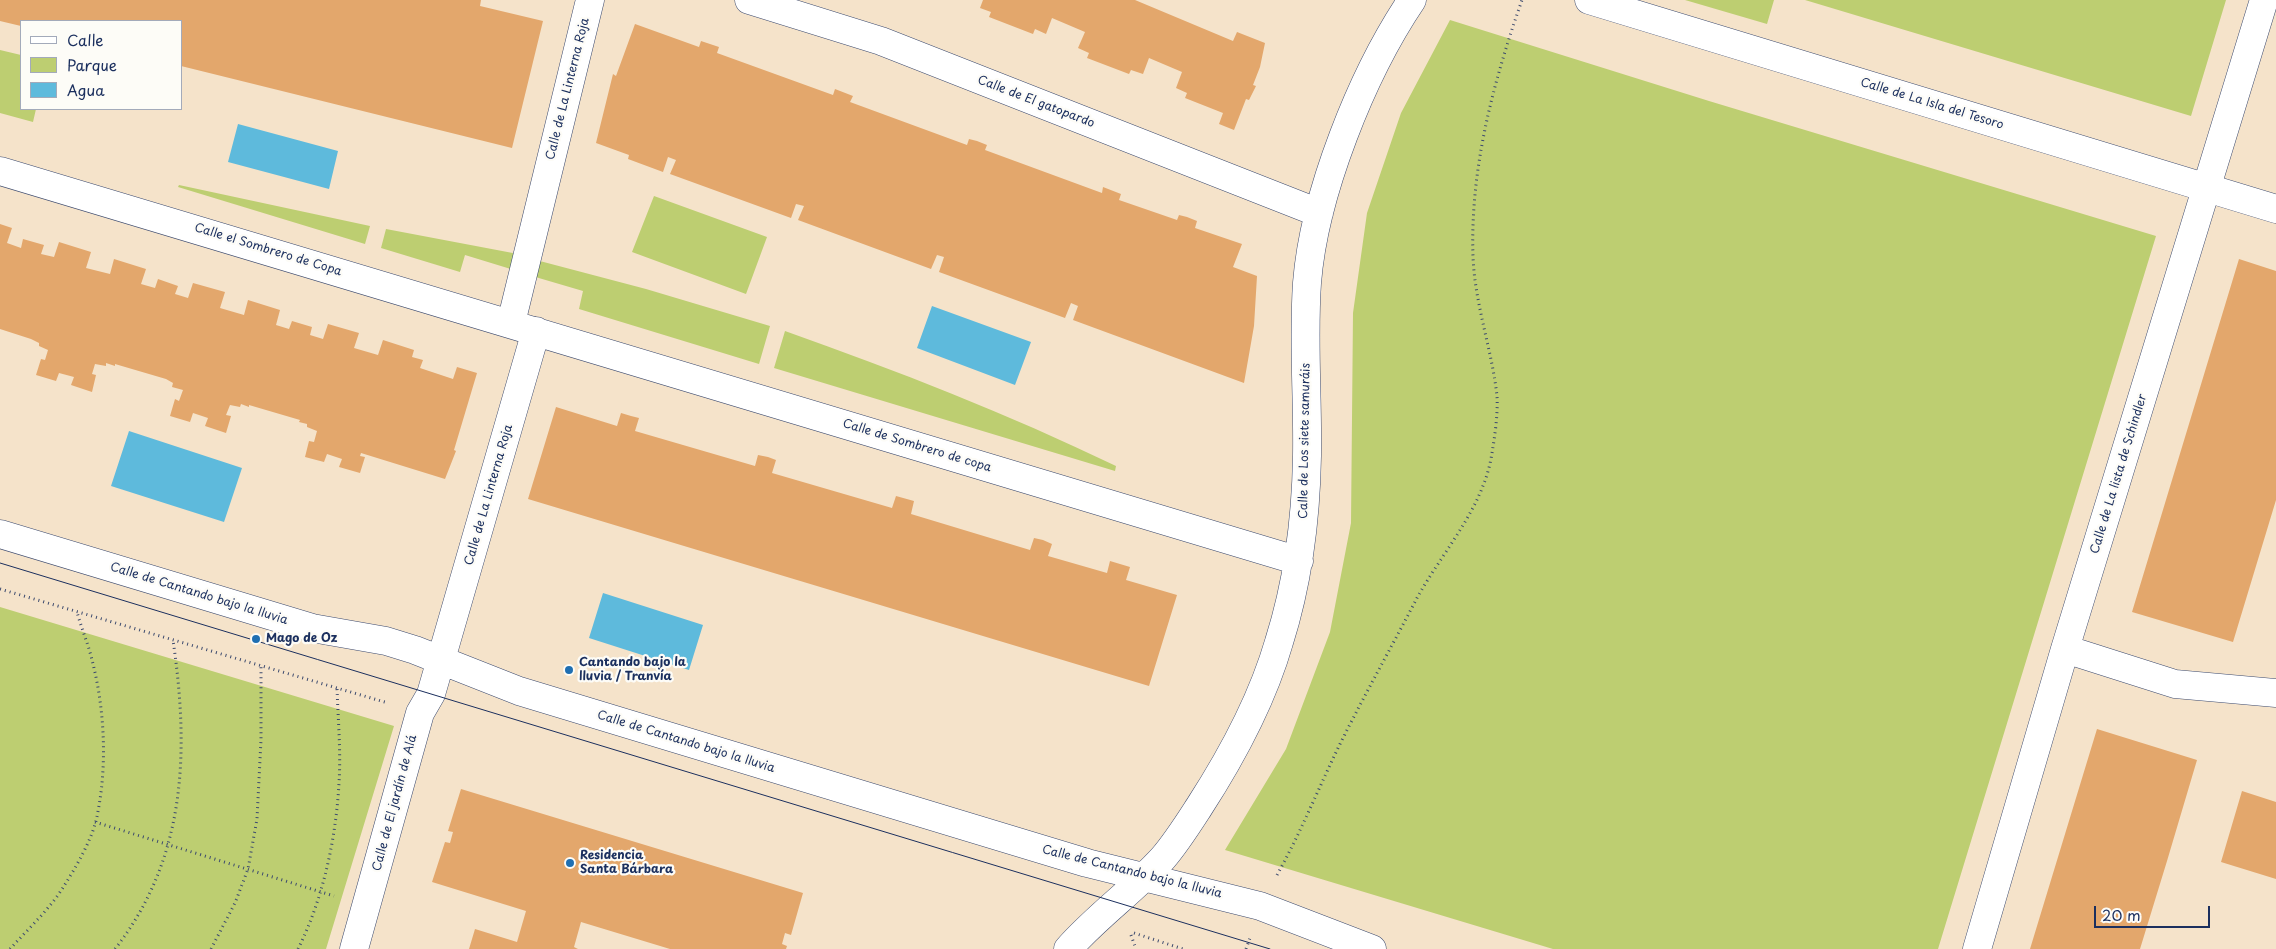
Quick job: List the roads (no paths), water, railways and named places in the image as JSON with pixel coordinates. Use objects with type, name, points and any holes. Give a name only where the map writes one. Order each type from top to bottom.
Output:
[{"type":"street","name":"Calle de La Linterna Roja","points":[[441,659],[524,327],[590,0]]},
{"type":"street","name":"Calle de El gatopardo","points":[[749,0],[881,41],[1319,213]]},
{"type":"street","name":"Calle de Los siete samuráis","points":[[1068,949],[1094,921],[1144,877],[1164,856],[1187,825],[1236,746],[1260,693],[1279,644],[1299,561],[1304,523],[1307,456],[1307,283],[1310,254],[1319,213],[1343,138],[1377,60],[1412,0]]},
{"type":"street","name":"Calle de La Isla del Tesoro","points":[[1589,0],[2276,209]]},
{"type":"street","name":"Calle de La lista de Schindler","points":[[1977,949],[2065,649],[2264,0]]},
{"type":"street","name":"Calle el Sombrero de Copa","points":[[0,170],[524,327]]},
{"type":"street","name":"Calle de Sombrero de copa","points":[[524,327],[1299,561]]},
{"type":"street","name":"Calle de Cantando bajo la lluvia","points":[[0,534],[312,628],[386,642],[441,659],[495,682],[535,696],[1087,863],[1260,906],[1372,949]]},
{"type":"street","points":[[2065,649],[2175,684],[2276,693]]},
{"type":"street","name":"Calle de El jardín de Alá","points":[[354,949],[420,713],[431,694],[441,659]]},
{"type":"water","points":[[238,124],[338,151],[329,189],[228,162]]},
{"type":"water","points":[[932,306],[1031,342],[1015,385],[917,348]]},
{"type":"water","points":[[129,431],[242,468],[224,522],[111,486]]},
{"type":"water","points":[[603,593],[703,625],[689,670],[589,638]]},
{"type":"tram line","points":[[0,563],[1270,949]]},
{"type":"place","name":"Mago de Oz","points":[[256,639]]},
{"type":"place","name":"Cantando bajo la lluvia / Tranvía","points":[[569,670]]},
{"type":"place","name":"Residencia Santa Bárbara","points":[[570,863]]}]
